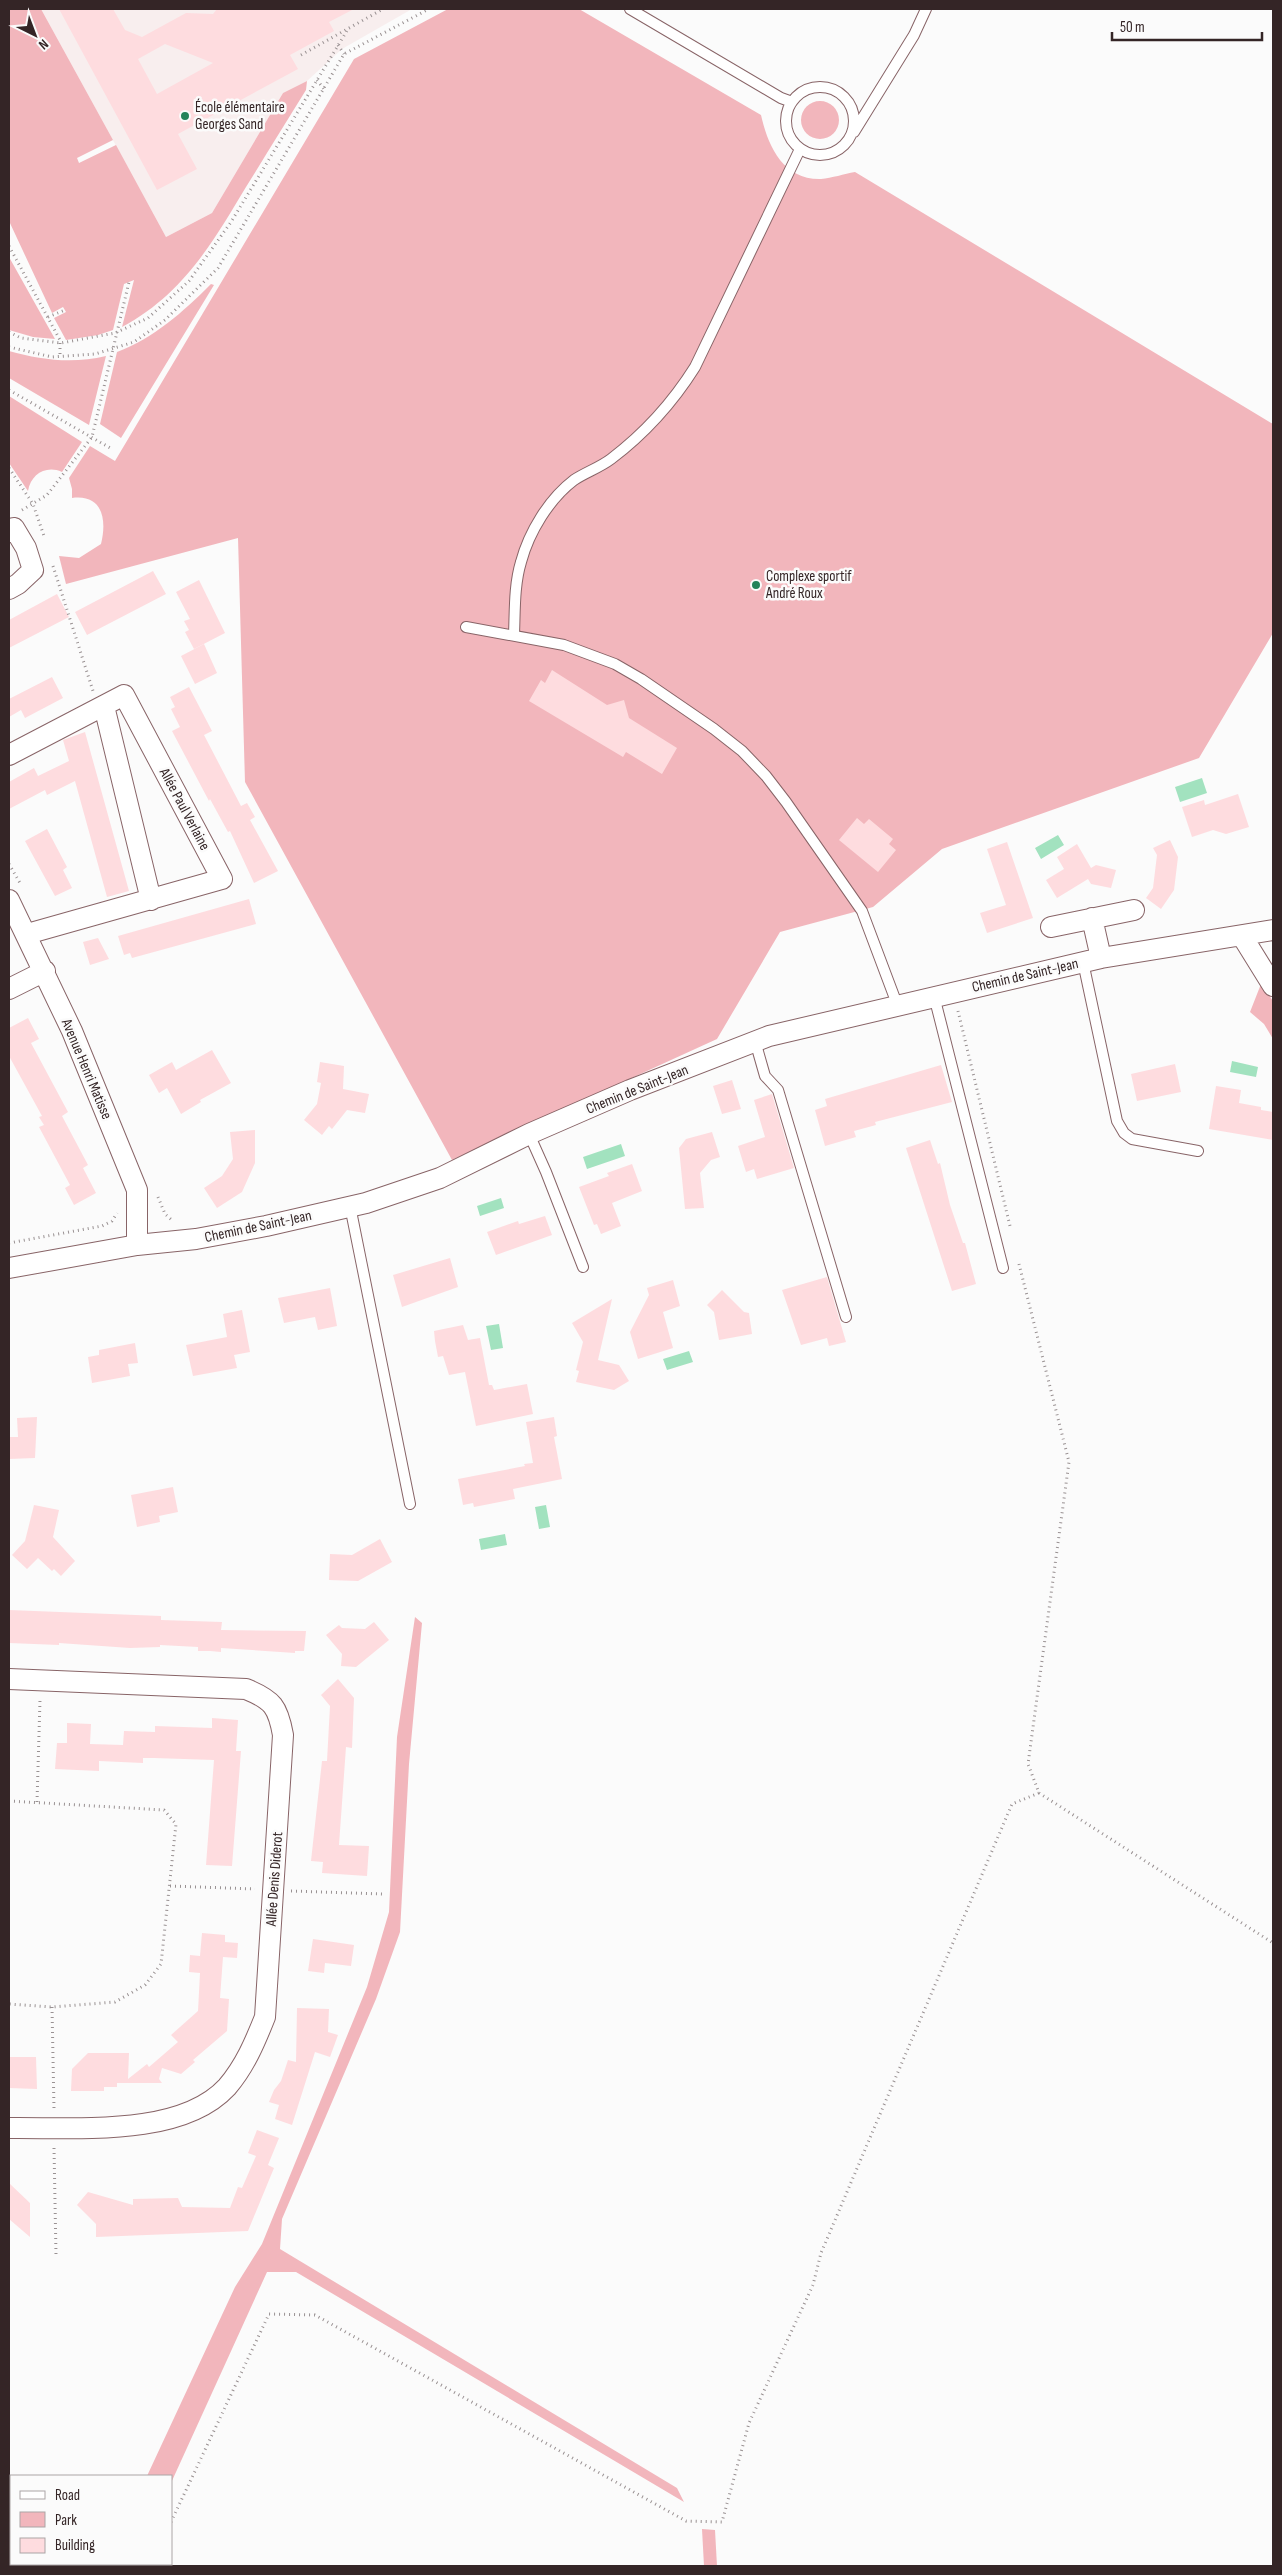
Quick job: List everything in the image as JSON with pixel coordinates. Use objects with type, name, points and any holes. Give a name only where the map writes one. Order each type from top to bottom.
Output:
[{"type":"street","points":[[9,532],[14,528],[26,548],[33,570],[9,590]]},
{"type":"street","name":"Allée Paul Verlaine","points":[[9,755],[124,695],[222,879],[151,900],[46,927],[27,934]]},
{"type":"street","points":[[101,707],[151,900]]},
{"type":"street","name":"Avenue Henri Matisse","points":[[9,900],[45,971],[146,1187],[137,1245]]},
{"type":"street","points":[[1051,926],[1134,910]]},
{"type":"street","points":[[1092,918],[1092,960]]},
{"type":"street","name":"Chemin de Saint-Jean","points":[[9,1268],[137,1245],[196,1239],[266,1226],[350,1206],[440,1178],[529,1134],[630,1090],[755,1041],[897,1004],[1092,960],[1273,930]]},
{"type":"street","points":[[1242,936],[1273,986]]},
{"type":"street","points":[[9,989],[45,971]]},
{"type":"street","name":"Allée Denis Diderot","points":[[9,1678],[246,1689],[266,1697],[279,1713],[283,1735],[265,2017],[248,2056],[226,2088],[192,2111],[158,2123],[121,2127],[9,2128]]},
{"type":"lane","points":[[630,9],[781,98],[792,102]]},
{"type":"lane","points":[[850,138],[854,127],[854,115],[850,104],[843,95],[832,89],[809,88],[799,94],[792,102],[787,113],[786,124],[788,135],[800,149],[813,155],[824,155],[844,146],[850,138],[914,35],[926,9]]},
{"type":"lane","points":[[514,634],[516,592],[521,562],[545,511],[575,480],[611,459],[647,426],[683,386],[695,367],[800,149]]},
{"type":"lane","points":[[466,627],[514,634],[564,645],[615,664],[641,678],[714,728],[742,751],[786,802],[862,911],[897,1004]]},
{"type":"lane","points":[[1092,960],[1117,1121],[1124,1133],[1132,1140],[1198,1151]]},
{"type":"lane","points":[[944,993],[1002,1268]]},
{"type":"lane","points":[[755,1041],[765,1076],[778,1090],[846,1317]]},
{"type":"lane","points":[[529,1134],[583,1267]]},
{"type":"lane","points":[[350,1206],[410,1504]]},
{"type":"path","points":[[301,56],[383,9]]},
{"type":"path","points":[[9,347],[52,357],[95,354],[134,342],[166,320],[218,268],[344,54],[429,9]]},
{"type":"path","points":[[9,332],[21,338],[61,343],[115,333],[148,318],[189,281],[231,222],[348,29]]},
{"type":"path","points":[[338,45],[344,54]]},
{"type":"path","points":[[317,80],[324,89]]},
{"type":"path","points":[[9,246],[61,343],[60,357]]},
{"type":"path","points":[[17,513],[47,495],[92,437],[111,349],[129,282]]},
{"type":"path","points":[[48,318],[65,310]]},
{"type":"path","points":[[9,390],[112,449]]},
{"type":"path","points":[[9,468],[33,504],[46,542]]},
{"type":"path","points":[[52,560],[101,707]]},
{"type":"path","points":[[944,993],[1011,1232]]},
{"type":"path","points":[[146,1187],[171,1221],[185,1224],[195,1232],[196,1239]]},
{"type":"path","points":[[9,1243],[102,1226],[112,1221],[118,1211]]},
{"type":"path","points":[[1018,1260],[1069,1462],[1028,1764],[1039,1792],[1273,1943]]},
{"type":"path","points":[[37,1802],[41,1680]]},
{"type":"path","points":[[172,2520],[269,2314],[315,2315],[686,2521],[722,2522],[749,2423],[813,2285],[821,2253],[1012,1804],[1039,1792]]},
{"type":"path","points":[[9,1801],[164,1810],[176,1824],[160,1964],[145,1985],[115,2002],[52,2007],[9,2004]]},
{"type":"shaded area","name":"École élémentaire Georges Sand","points":[[41,9],[412,9],[342,49],[307,81],[283,93],[212,213],[166,237]]},
{"type":"shaded area","points":[[1202,778],[1207,793],[1180,802],[1175,787]]},
{"type":"shaded area","points":[[1058,835],[1064,845],[1041,859],[1035,848]]},
{"type":"shaded area","points":[[1232,1061],[1258,1067],[1256,1077],[1230,1072]]},
{"type":"shaded area","points":[[621,1144],[625,1156],[587,1169],[583,1157]]},
{"type":"shaded area","points":[[501,1198],[504,1208],[480,1216],[477,1206]]},
{"type":"shaded area","points":[[499,1324],[503,1348],[491,1350],[486,1326]]},
{"type":"shaded area","points":[[689,1351],[693,1362],[667,1370],[663,1359]]},
{"type":"shaded area","points":[[546,1505],[550,1527],[539,1529],[535,1507]]},
{"type":"shaded area","points":[[505,1534],[507,1545],[481,1550],[479,1539]]},
{"type":"green space","points":[[9,9],[41,9],[113,140],[77,158],[79,163],[116,145],[166,237],[212,213],[283,93],[307,81],[306,90],[221,228],[194,266],[162,300],[122,327],[134,280],[124,284],[113,330],[98,335],[66,340],[54,318],[66,312],[63,307],[52,313],[9,221]]},
{"type":"green space","name":"Complexe sportif André Roux","points":[[448,9],[579,9],[761,115],[768,138],[779,159],[797,174],[808,178],[821,179],[855,172],[1273,424],[1273,633],[1199,758],[942,849],[873,907],[780,932],[717,1039],[452,1160],[245,782],[238,538],[66,584],[59,556],[79,558],[101,544],[103,535],[103,518],[96,504],[82,498],[72,498],[69,478],[90,446],[115,461],[354,59]]},
{"type":"green space","points":[[820,101],[833,107],[839,120],[833,133],[820,139],[807,133],[801,120],[807,107]]},
{"type":"green space","points":[[9,257],[55,339],[33,337],[9,330]]},
{"type":"green space","points":[[211,284],[214,285],[121,438],[100,424],[117,352],[156,332]]},
{"type":"green space","points":[[9,351],[57,360],[81,360],[106,356],[89,425],[9,378]]},
{"type":"green space","points":[[9,396],[82,442],[62,472],[45,470],[40,472],[32,480],[28,491],[9,463]]},
{"type":"green space","points":[[1261,984],[1273,1001],[1273,1039],[1264,1024],[1250,1012]]},
{"type":"green space","points":[[415,1617],[422,1623],[409,1764],[400,1932],[376,1999],[282,2219],[280,2249],[677,2488],[684,2502],[296,2272],[267,2272],[172,2481],[172,2475],[147,2475],[235,2287],[262,2244],[367,1987],[389,1912],[397,1737]]},
{"type":"green space","points":[[702,2529],[715,2530],[717,2566],[704,2566]]},
{"type":"building","points":[[59,9],[113,9],[125,30],[142,37],[186,13],[213,14],[217,9],[354,9],[329,22],[334,31],[290,55],[298,69],[178,134],[197,169],[157,190]],"holes":[[[165,44],[213,63],[157,94],[138,59]]]},
{"type":"building","points":[[153,571],[166,594],[87,635],[75,612]]},
{"type":"building","points":[[199,580],[225,633],[194,649],[185,632],[189,630],[184,621],[190,619],[176,592]]},
{"type":"building","points":[[57,594],[69,617],[9,648],[9,620]]},
{"type":"building","points":[[204,644],[217,673],[195,684],[181,656]]},
{"type":"building","points":[[552,670],[607,705],[624,700],[629,718],[677,748],[662,774],[626,752],[623,757],[529,701],[541,680],[545,683]]},
{"type":"building","points":[[52,677],[63,698],[25,718],[21,710],[9,717],[9,699]]},
{"type":"building","points":[[189,687],[212,731],[204,735],[241,806],[247,803],[255,817],[250,820],[278,871],[254,883],[230,831],[228,832],[210,799],[209,801],[172,731],[180,727],[171,709],[175,707],[170,697]]},
{"type":"building","points":[[85,732],[129,891],[107,897],[75,781],[47,795],[45,790],[9,809],[9,782],[34,768],[38,776],[69,761],[63,740]]},
{"type":"building","points":[[1238,794],[1249,827],[1226,834],[1213,830],[1192,837],[1182,807],[1204,800],[1205,805]]},
{"type":"building","points":[[857,818],[864,824],[869,819],[893,839],[889,844],[896,850],[878,872],[839,840]]},
{"type":"building","points":[[47,829],[67,867],[63,870],[72,888],[55,896],[25,841]]},
{"type":"building","points":[[1170,840],[1178,857],[1174,890],[1161,909],[1146,898],[1153,888],[1157,855],[1153,848]]},
{"type":"building","points":[[1007,842],[1033,918],[987,933],[980,913],[1006,905],[987,849]]},
{"type":"building","points":[[1077,844],[1091,868],[1096,865],[1116,870],[1111,888],[1091,884],[1088,879],[1057,898],[1046,880],[1064,869],[1057,857]]},
{"type":"building","points":[[249,899],[256,924],[132,958],[130,953],[124,955],[118,936]]},
{"type":"building","points":[[98,938],[109,959],[90,965],[83,942]]},
{"type":"building","points":[[28,1018],[39,1039],[31,1043],[68,1112],[62,1116],[88,1165],[83,1168],[96,1193],[74,1205],[65,1188],[70,1185],[39,1127],[44,1125],[39,1117],[42,1116],[9,1056],[9,1028]]},
{"type":"building","points":[[212,1050],[231,1083],[200,1100],[201,1102],[181,1114],[167,1088],[159,1093],[149,1075],[172,1062],[176,1070]]},
{"type":"building","points":[[320,1062],[344,1066],[343,1089],[369,1094],[365,1113],[347,1110],[332,1129],[329,1126],[322,1135],[304,1120],[317,1104],[321,1083],[317,1082]]},
{"type":"building","points":[[1175,1064],[1181,1092],[1137,1101],[1131,1074]]},
{"type":"building","points":[[941,1065],[952,1102],[875,1122],[876,1125],[854,1131],[856,1137],[825,1146],[815,1110],[827,1106],[825,1099]]},
{"type":"building","points":[[732,1080],[741,1109],[722,1114],[713,1086]]},
{"type":"building","points":[[1216,1086],[1241,1090],[1239,1103],[1261,1107],[1261,1110],[1273,1112],[1273,1140],[1209,1129]]},
{"type":"building","points":[[772,1094],[794,1168],[757,1179],[754,1169],[746,1172],[738,1146],[765,1137],[754,1100]]},
{"type":"building","points":[[255,1130],[255,1163],[242,1192],[217,1208],[204,1188],[222,1176],[233,1159],[230,1132]]},
{"type":"building","points":[[712,1132],[720,1157],[711,1160],[700,1173],[704,1208],[685,1209],[679,1148],[686,1139]]},
{"type":"building","points":[[930,1140],[938,1164],[940,1163],[950,1205],[963,1243],[965,1243],[976,1284],[952,1291],[906,1148]]},
{"type":"building","points":[[632,1164],[642,1191],[612,1203],[621,1226],[601,1234],[597,1224],[594,1225],[579,1187],[609,1176],[607,1173]]},
{"type":"building","points":[[545,1216],[552,1235],[496,1255],[487,1232],[518,1221],[519,1224]]},
{"type":"building","points":[[450,1258],[458,1287],[402,1307],[393,1275]]},
{"type":"building","points":[[827,1277],[846,1342],[829,1346],[827,1338],[801,1345],[782,1290]]},
{"type":"building","points":[[673,1280],[680,1306],[663,1312],[673,1348],[638,1359],[630,1332],[649,1295],[647,1288]]},
{"type":"building","points":[[330,1288],[337,1326],[318,1330],[315,1317],[284,1323],[278,1298]]},
{"type":"building","points":[[722,1290],[744,1312],[749,1313],[752,1334],[719,1340],[714,1312],[707,1305]]},
{"type":"building","points":[[612,1299],[598,1360],[619,1365],[629,1381],[614,1390],[576,1382],[579,1371],[576,1370],[583,1342],[572,1323]]},
{"type":"building","points":[[242,1310],[250,1352],[234,1355],[237,1368],[193,1376],[186,1345],[227,1337],[223,1314]]},
{"type":"building","points":[[463,1325],[468,1340],[480,1338],[489,1385],[492,1385],[494,1390],[527,1384],[533,1414],[476,1426],[465,1372],[449,1375],[443,1356],[438,1357],[435,1341],[434,1331]]},
{"type":"building","points":[[135,1343],[138,1363],[128,1364],[130,1376],[92,1383],[88,1357],[99,1355],[99,1350]]},
{"type":"building","points":[[37,1417],[35,1458],[9,1459],[9,1437],[18,1437],[17,1418]]},
{"type":"building","points":[[554,1417],[557,1436],[554,1437],[562,1479],[513,1489],[515,1499],[474,1507],[473,1503],[463,1505],[458,1479],[533,1463],[526,1422]]},
{"type":"building","points":[[173,1487],[178,1512],[159,1516],[160,1522],[137,1527],[131,1495]]},
{"type":"building","points":[[34,1505],[59,1510],[53,1537],[75,1561],[61,1576],[54,1569],[52,1571],[38,1558],[27,1569],[12,1555],[25,1541]]},
{"type":"building","points":[[380,1539],[392,1562],[358,1581],[329,1580],[330,1554],[352,1555]]},
{"type":"building","points":[[9,1610],[161,1616],[161,1620],[222,1622],[221,1630],[306,1631],[304,1651],[295,1651],[295,1653],[221,1648],[221,1652],[198,1651],[198,1647],[160,1645],[160,1647],[130,1648],[59,1643],[59,1645],[9,1643]]},
{"type":"building","points":[[374,1622],[389,1640],[356,1667],[341,1666],[342,1654],[326,1635],[339,1625],[342,1628],[365,1629]]},
{"type":"building","points":[[338,1679],[354,1698],[352,1748],[346,1747],[339,1845],[369,1846],[367,1876],[322,1873],[323,1862],[311,1861],[322,1761],[327,1761],[330,1706],[321,1695]]},
{"type":"building","points":[[212,1718],[238,1720],[236,1751],[241,1751],[232,1866],[206,1865],[214,1760],[143,1758],[143,1763],[99,1761],[99,1771],[55,1769],[57,1743],[67,1743],[67,1723],[91,1724],[90,1744],[123,1745],[124,1731],[155,1732],[155,1726],[212,1728]]},
{"type":"building","points":[[202,1933],[225,1935],[225,1942],[238,1943],[237,1958],[223,1957],[220,1998],[229,1999],[227,2031],[193,2060],[195,2062],[181,2074],[162,2068],[159,2079],[162,2083],[117,2083],[117,2087],[104,2087],[104,2091],[71,2091],[72,2069],[88,2053],[129,2053],[128,2079],[147,2064],[149,2067],[178,2042],[171,2035],[198,2011],[200,1973],[189,1972],[190,1955],[200,1956]]},
{"type":"building","points":[[313,1939],[354,1945],[351,1966],[325,1963],[324,1973],[308,1971]]},
{"type":"building","points":[[297,2008],[329,2009],[328,2032],[338,2035],[330,2057],[315,2052],[292,2125],[275,2119],[279,2105],[269,2102],[274,2090],[281,2081],[288,2060],[296,2062]]},
{"type":"building","points":[[9,2057],[36,2057],[37,2089],[9,2088]]},
{"type":"building","points":[[257,2130],[279,2138],[268,2165],[274,2168],[248,2231],[96,2237],[96,2224],[77,2205],[88,2192],[133,2205],[133,2199],[178,2198],[182,2207],[230,2208],[238,2187],[242,2188],[256,2156],[248,2153]]},
{"type":"building","points":[[9,2183],[30,2203],[30,2237],[9,2219]]},
{"type":"place","name":"École élémentaire Georges Sand","points":[[185,116]]},
{"type":"place","name":"Complexe sportif André Roux","points":[[756,585]]}]
